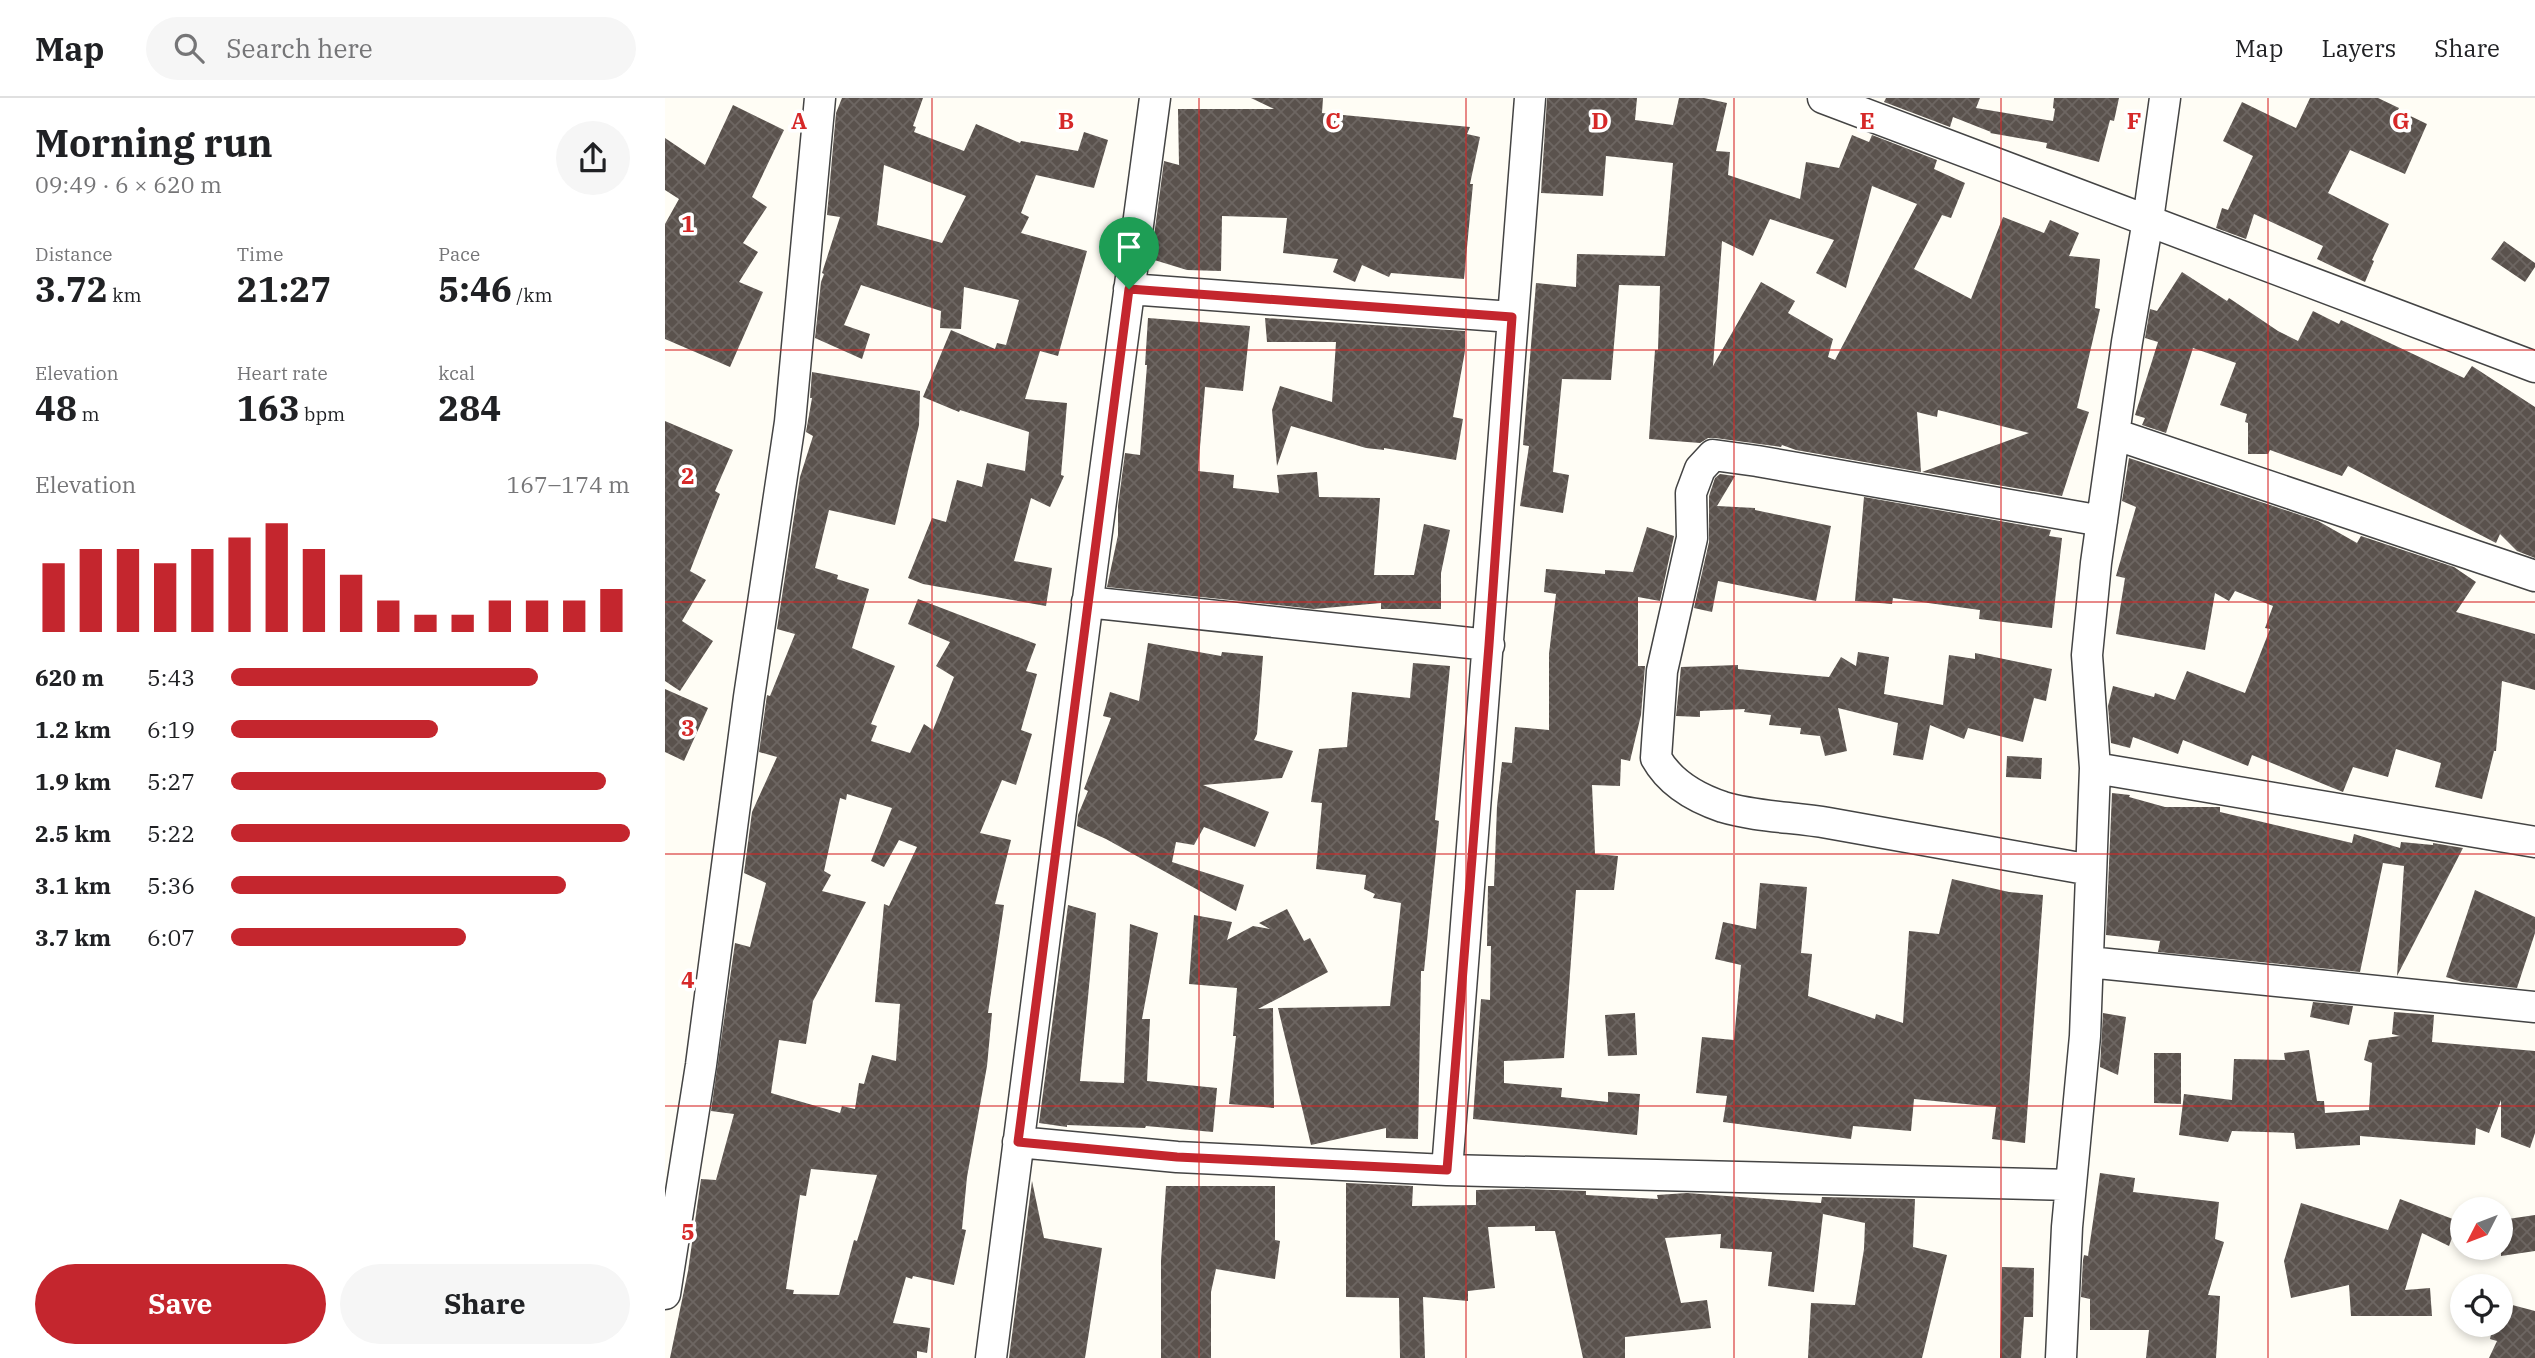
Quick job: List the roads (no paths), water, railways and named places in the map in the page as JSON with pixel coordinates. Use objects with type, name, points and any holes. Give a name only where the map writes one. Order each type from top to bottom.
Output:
[{"type":"street","points":[[665,1294],[701,1065],[749,697],[790,422],[820,98]]},
{"type":"street","points":[[991,1358],[1087,602],[1155,98]]},
{"type":"street","points":[[1447,1170],[1529,98]]},
{"type":"street","points":[[1823,98],[2535,367]]},
{"type":"street","points":[[2061,1358],[2067,1227],[2085,1036],[2088,962],[2095,768],[2087,655],[2114,434],[2165,98]]},
{"type":"street","points":[[1129,289],[1512,317]]},
{"type":"street","points":[[2114,434],[2535,576]]},
{"type":"street","points":[[2091,870],[1798,818],[1738,811],[1706,800],[1683,787],[1663,770],[1656,758],[1662,671],[1692,538],[1691,493],[1700,469],[1713,455],[2102,521]]},
{"type":"street","points":[[1087,602],[1489,645]]},
{"type":"street","points":[[2095,768],[2535,842]]},
{"type":"street","points":[[2088,962],[2535,1007]]},
{"type":"street","points":[[1018,1142],[1177,1157],[1447,1170],[2071,1185]]}]
